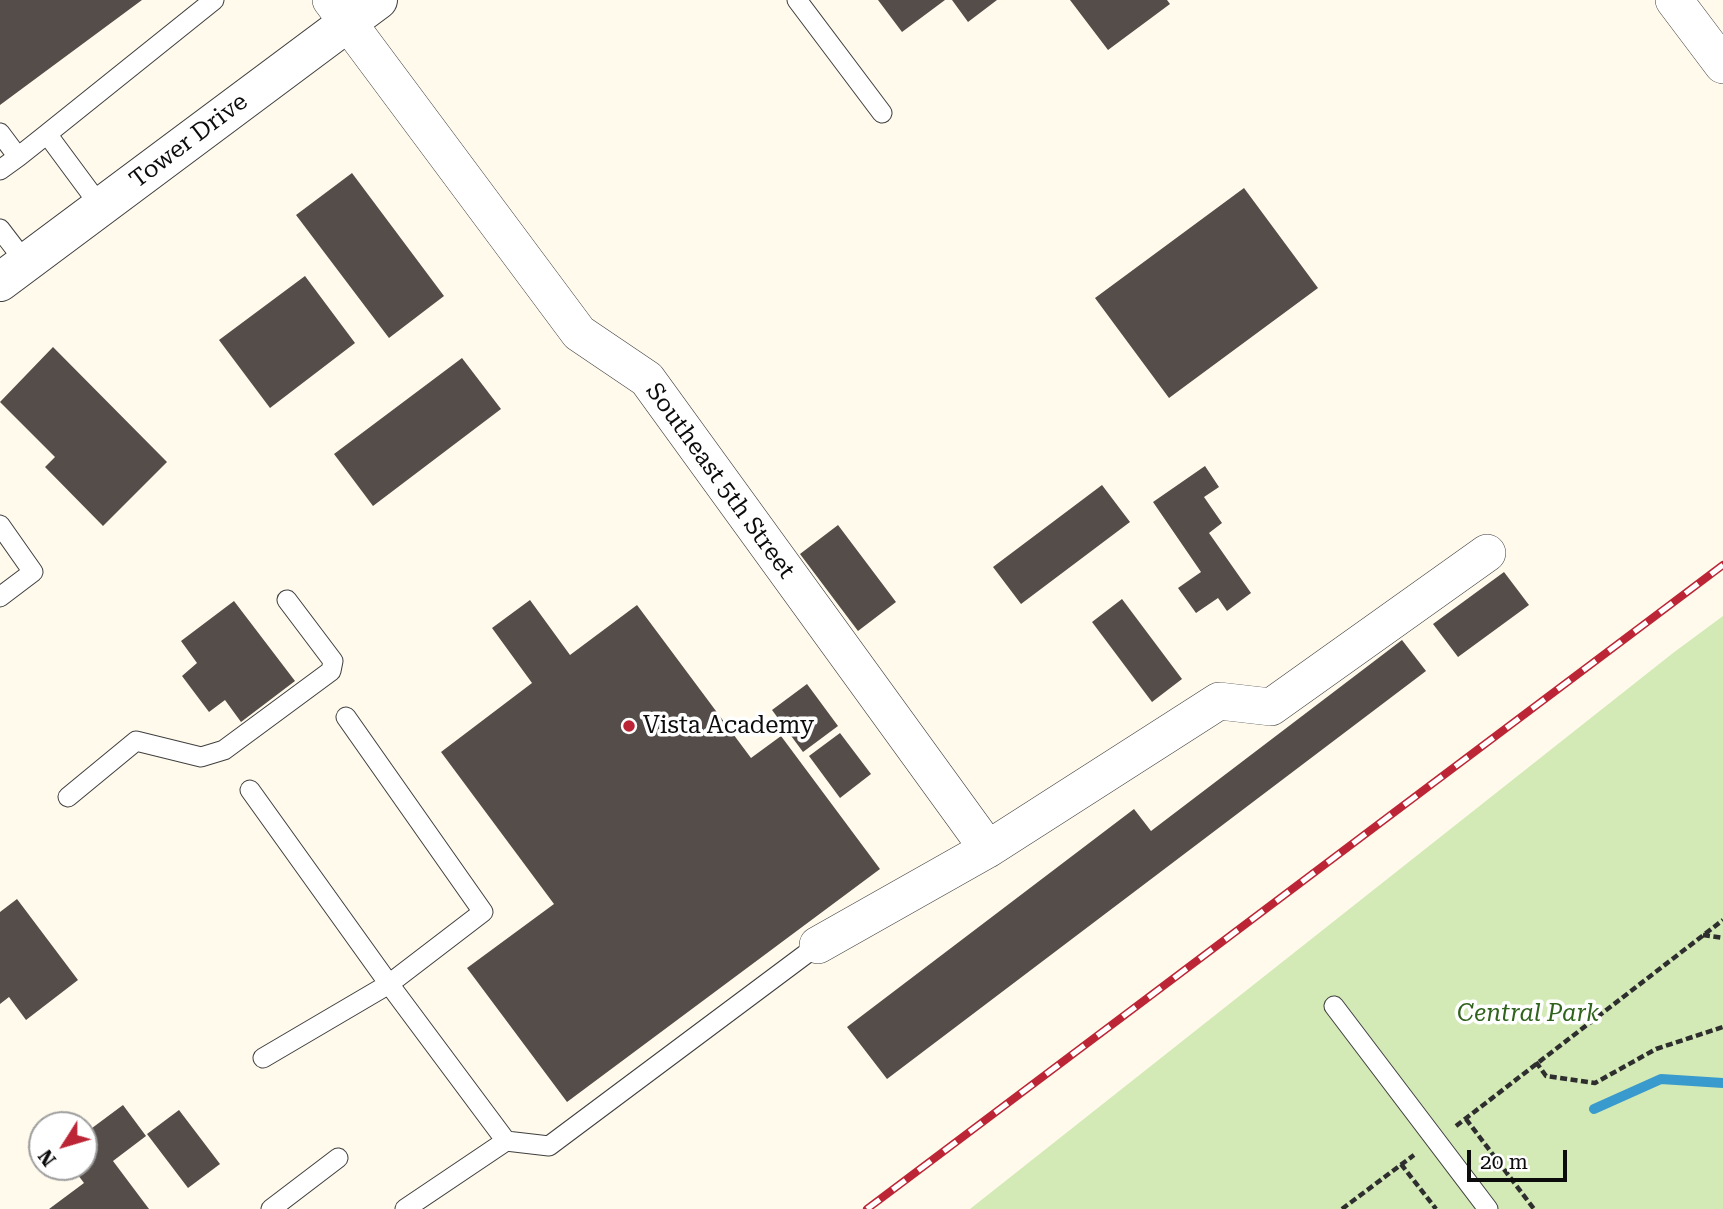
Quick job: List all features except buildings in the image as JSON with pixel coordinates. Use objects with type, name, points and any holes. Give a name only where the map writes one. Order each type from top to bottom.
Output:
[{"type":"street","name":"Tower Drive","points":[[13,272],[101,207],[339,11],[378,0]]},
{"type":"street","points":[[1674,0],[1723,65]]},
{"type":"street","name":"Southeast 5th Street","points":[[339,11],[579,333],[647,379],[988,849]]},
{"type":"street","points":[[818,945],[988,849],[1219,701],[1271,706],[1487,553]]},
{"type":"lane","points":[[0,170],[214,0]]},
{"type":"lane","points":[[797,0],[882,113]]},
{"type":"lane","points":[[0,133],[18,157]]},
{"type":"lane","points":[[47,134],[101,207]]},
{"type":"lane","points":[[0,229],[13,272]]},
{"type":"lane","points":[[0,525],[33,572],[0,597]]},
{"type":"lane","points":[[68,797],[136,741],[201,757],[223,750],[331,671],[333,661],[288,600]]},
{"type":"lane","points":[[263,1058],[388,984],[484,912],[346,717]]},
{"type":"lane","points":[[250,790],[388,984],[506,1141]]},
{"type":"lane","points":[[405,1209],[506,1141],[549,1146],[818,945]]},
{"type":"lane","points":[[1335,1006],[1488,1209]]},
{"type":"lane","points":[[271,1209],[338,1158]]},
{"type":"path","points":[[1342,1209],[1466,1119],[1536,1062],[1723,920]]},
{"type":"path","points":[[1703,935],[1723,937]]},
{"type":"path","points":[[1536,1062],[1546,1076],[1595,1083],[1656,1049],[1723,1027]]},
{"type":"path","points":[[1466,1119],[1534,1209]]},
{"type":"path","points":[[1402,1164],[1436,1209]]},
{"type":"green space","name":"Central Park","points":[[1723,616],[1723,1209],[970,1209],[1673,653]]},
{"type":"waterway","points":[[1594,1109],[1661,1079],[1723,1083]]},
{"type":"railway","points":[[867,1209],[1723,565]]},
{"type":"place","name":"Vista Academy","points":[[629,726]]}]
